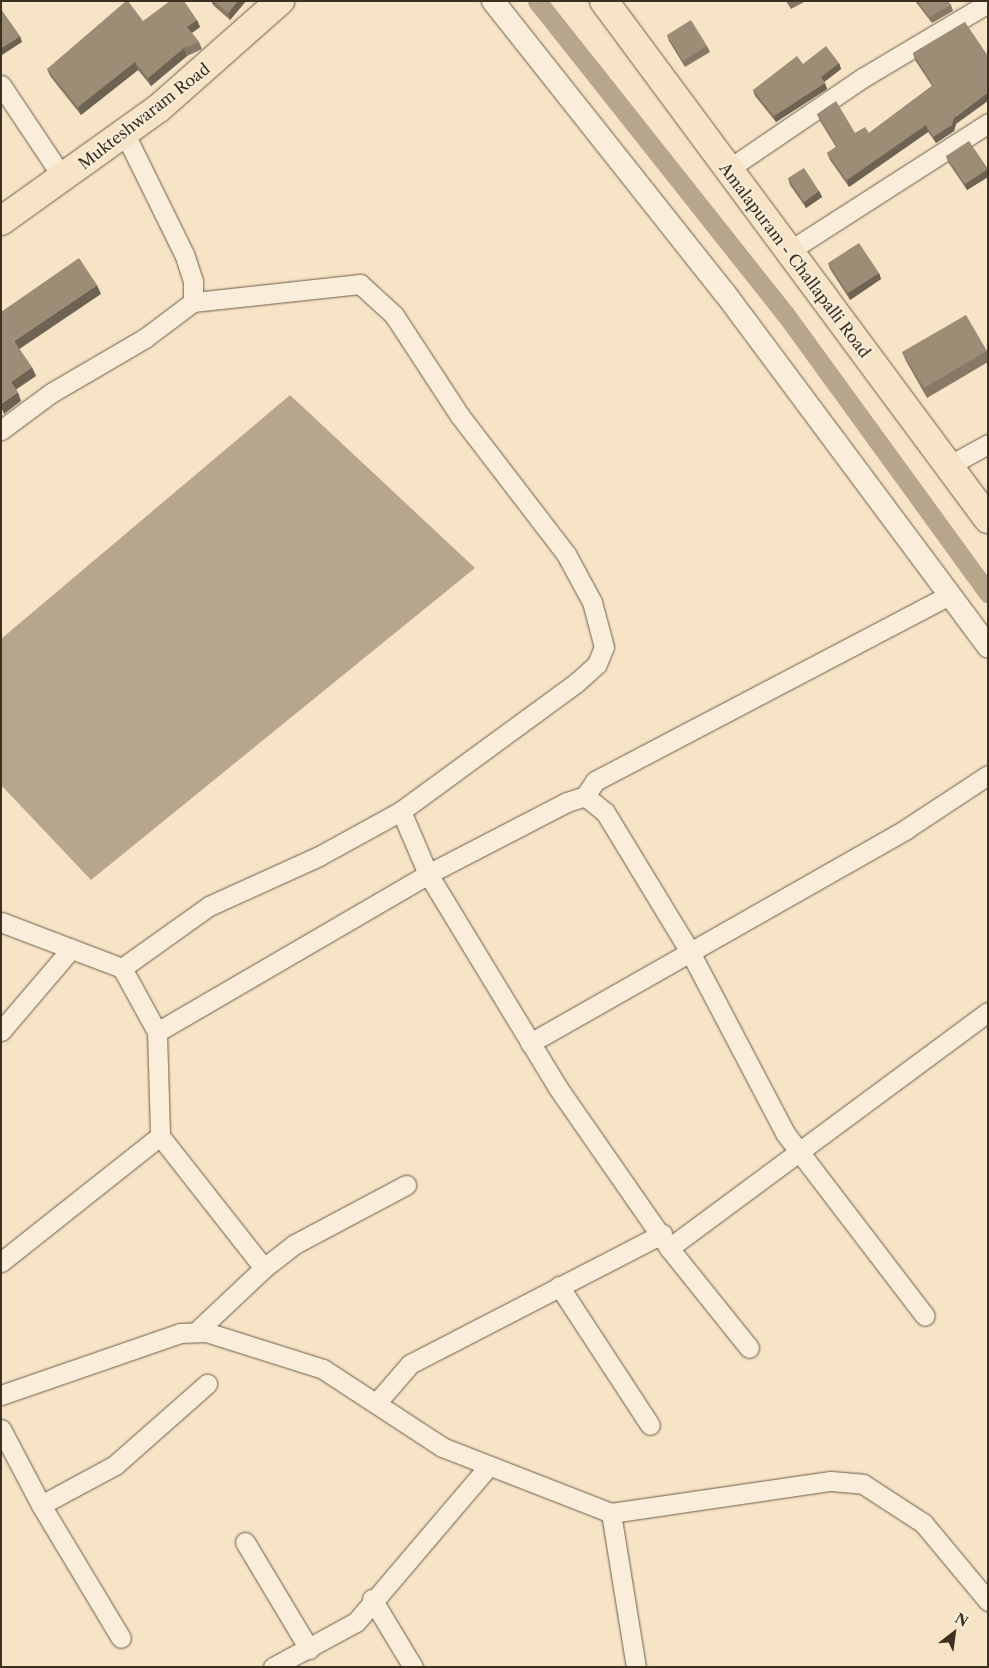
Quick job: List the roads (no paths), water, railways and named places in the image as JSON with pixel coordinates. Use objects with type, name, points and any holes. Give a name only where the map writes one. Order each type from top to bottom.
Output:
[{"type":"main road","name":"Mukteshwaram Road","points":[[1,221],[125,134],[260,23],[280,1]]},
{"type":"main road","name":"Amalapuram - Challapalli Road","points":[[604,1],[727,170],[988,519]]},
{"type":"street","points":[[493,1],[724,292],[988,646]]},
{"type":"street","points":[[727,170],[864,77],[987,5]]},
{"type":"street","points":[[1,85],[63,178]]},
{"type":"street","points":[[789,251],[988,123]]},
{"type":"street","points":[[125,134],[184,254],[193,280],[193,302]]},
{"type":"street","points":[[1,430],[51,393],[145,338],[193,302],[360,284],[394,315],[460,416],[566,554],[592,602],[604,647],[597,664],[401,811],[318,856],[209,906],[122,968]]},
{"type":"street","points":[[948,466],[988,444]]},
{"type":"street","points":[[157,1032],[428,874],[585,796],[595,781],[949,595]]},
{"type":"street","points":[[530,1043],[689,950],[906,829],[988,776]]},
{"type":"street","points":[[585,796],[605,812],[689,950],[798,1151],[925,1316]]},
{"type":"street","points":[[401,811],[428,874],[530,1043],[666,1241],[749,1348]]},
{"type":"street","points":[[1,922],[122,968],[157,1032],[160,1136],[264,1268]]},
{"type":"street","points":[[1,1031],[71,949]]},
{"type":"street","points":[[378,1401],[410,1364],[559,1286],[666,1241],[798,1151],[988,1012]]},
{"type":"street","points":[[1,1262],[160,1136]]},
{"type":"street","points":[[196,1332],[264,1268],[296,1244],[406,1185]]},
{"type":"street","points":[[559,1286],[650,1424]]},
{"type":"street","points":[[1,1395],[180,1333],[196,1332],[323,1369],[378,1401],[442,1447],[487,1468],[611,1513],[832,1481],[863,1484],[923,1523],[988,1601]]},
{"type":"street","points":[[41,1505],[115,1465],[207,1384]]},
{"type":"street","points":[[1,1429],[41,1505],[121,1638]]},
{"type":"street","points":[[273,1667],[356,1622],[372,1599],[487,1468]]},
{"type":"street","points":[[611,1513],[635,1662],[619,1667]]},
{"type":"street","points":[[245,1542],[309,1649]]},
{"type":"street","points":[[372,1599],[413,1667]]},
{"type":"waterway","points":[[537,1],[786,315],[988,593]]}]
